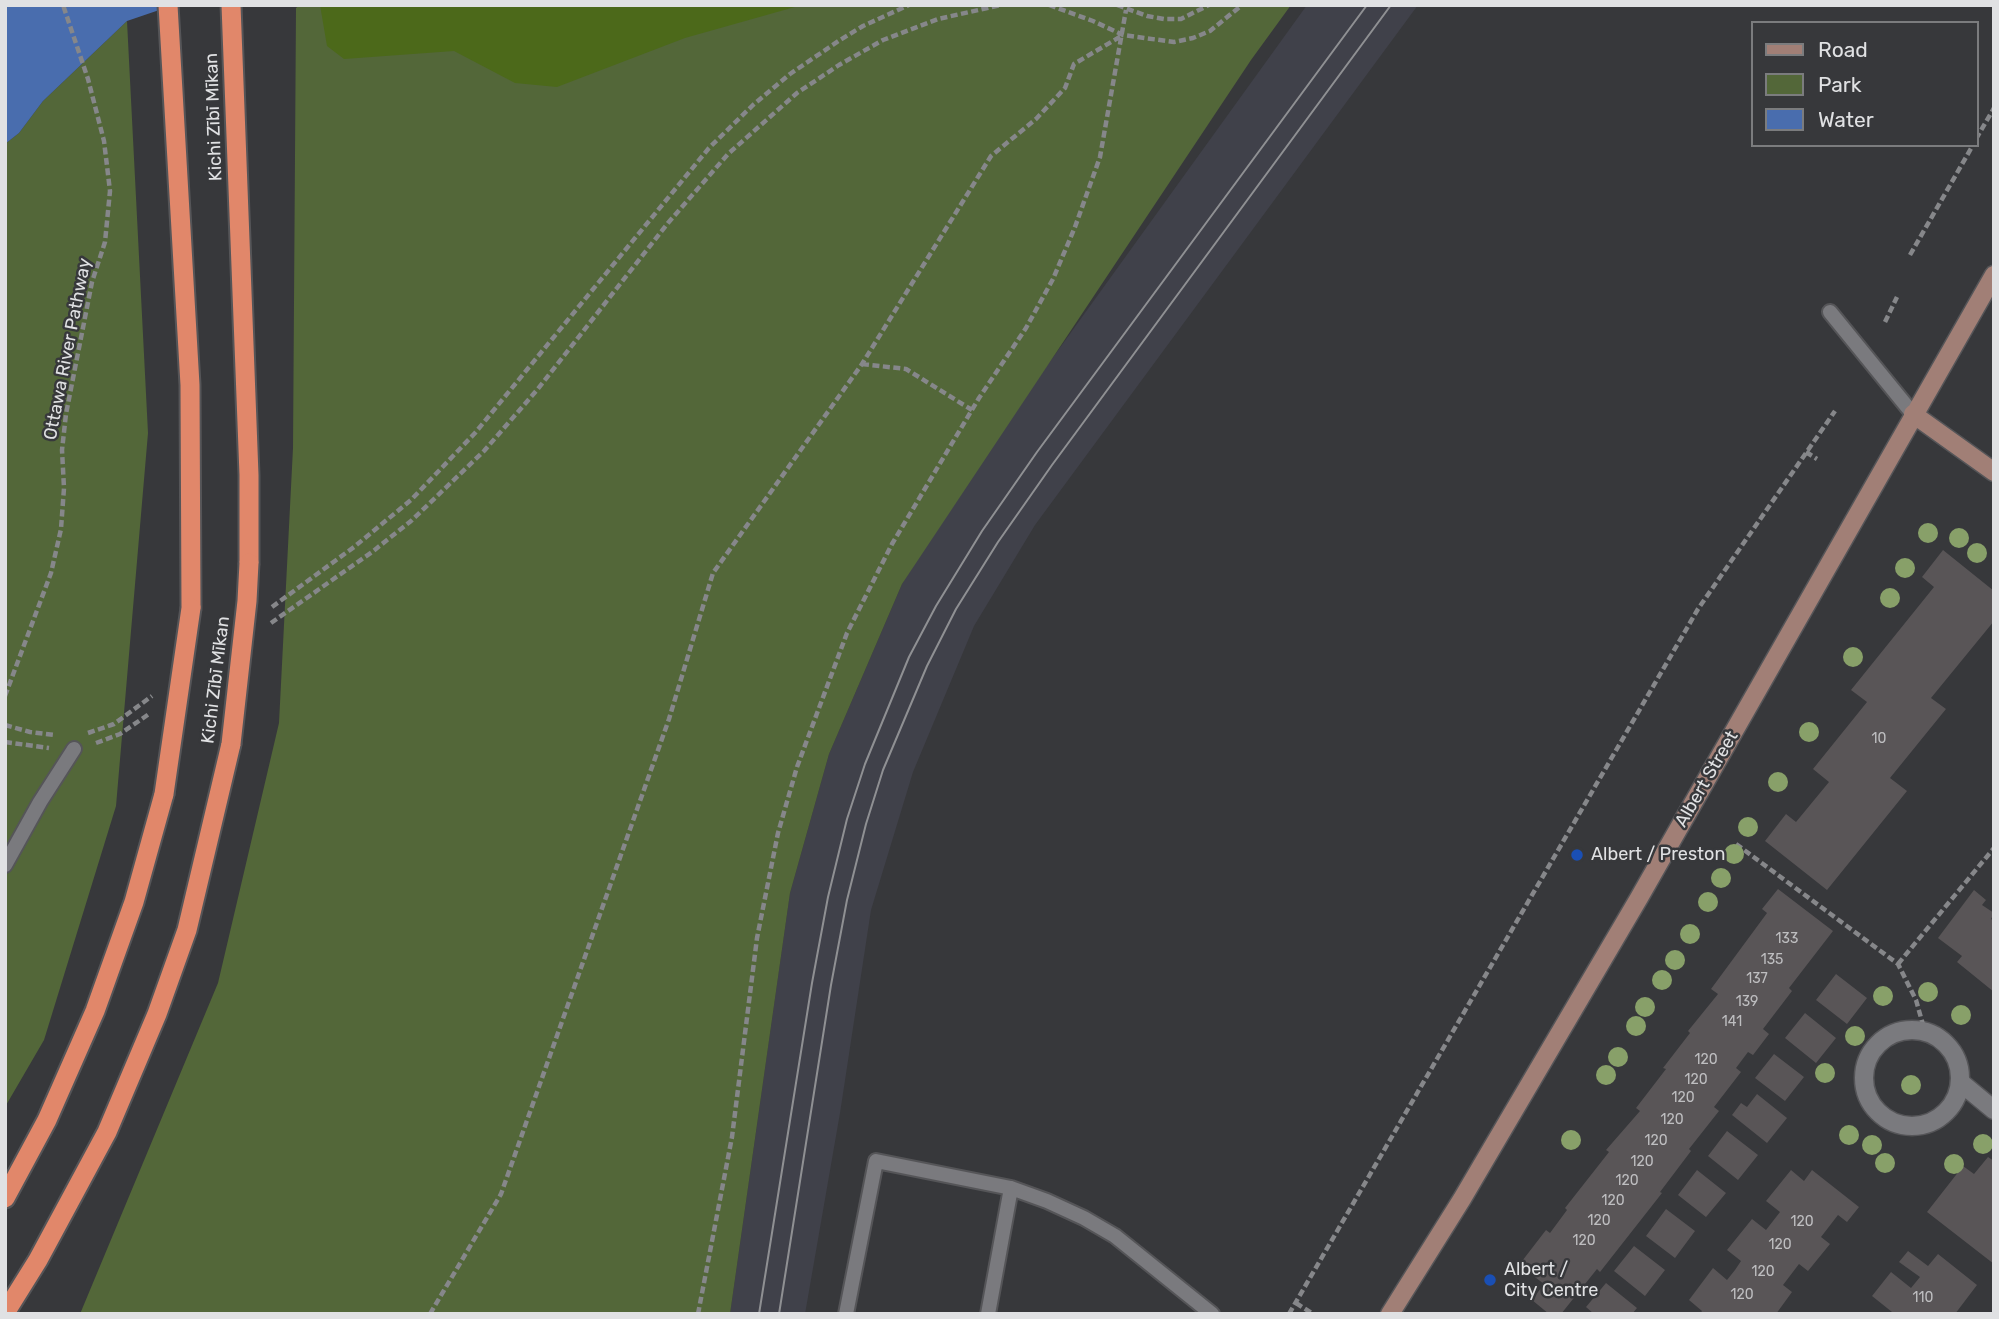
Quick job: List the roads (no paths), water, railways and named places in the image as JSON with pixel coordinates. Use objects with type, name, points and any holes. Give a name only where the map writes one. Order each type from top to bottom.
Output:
[{"type":"highway","name":"Kichi Zībī Mīkan","points":[[5,1198],[47,1120],[94,1011],[134,902],[164,794],[191,608],[190,385],[168,5]]},
{"type":"highway","name":"Kichi Zībī Mīkan","points":[[5,1313],[38,1260],[101,1143],[157,1014],[187,930],[231,744],[247,601],[249,475],[231,13]]},
{"type":"main road","name":"Albert Street","points":[[1390,1314],[1431,1251],[1639,898],[1994,275]]},
{"type":"main road","points":[[1913,414],[1994,472]]},
{"type":"street","points":[[1960,1082],[1951,1107],[1929,1123],[1902,1125],[1889,1121],[1878,1113],[1865,1090],[1864,1073],[1868,1057],[1878,1044],[1892,1034],[1908,1030],[1925,1031],[1940,1039],[1951,1050],[1958,1066],[1960,1082],[1994,1110]]},
{"type":"lane","points":[[1830,312],[1913,414]]},
{"type":"lane","points":[[5,865],[40,802],[74,749]]},
{"type":"lane","points":[[846,1314],[876,1161],[1011,1188],[1047,1200],[1084,1217],[1115,1236],[1212,1314]]},
{"type":"lane","points":[[988,1314],[1011,1188]]},
{"type":"water","points":[[5,5],[174,5],[127,21],[43,101],[19,133],[5,144]]},
{"type":"tram line","points":[[759,1314],[828,897],[847,819],[865,764],[909,657],[936,606],[982,531],[1037,452],[1367,5]]},
{"type":"tram line","points":[[779,1314],[847,900],[883,770],[927,666],[956,609],[998,542],[1052,465],[1391,5]]},
{"type":"place","name":"Albert / Preston","points":[[1577,855]]},
{"type":"place","name":"Albert / City Centre","points":[[1490,1280]]}]
